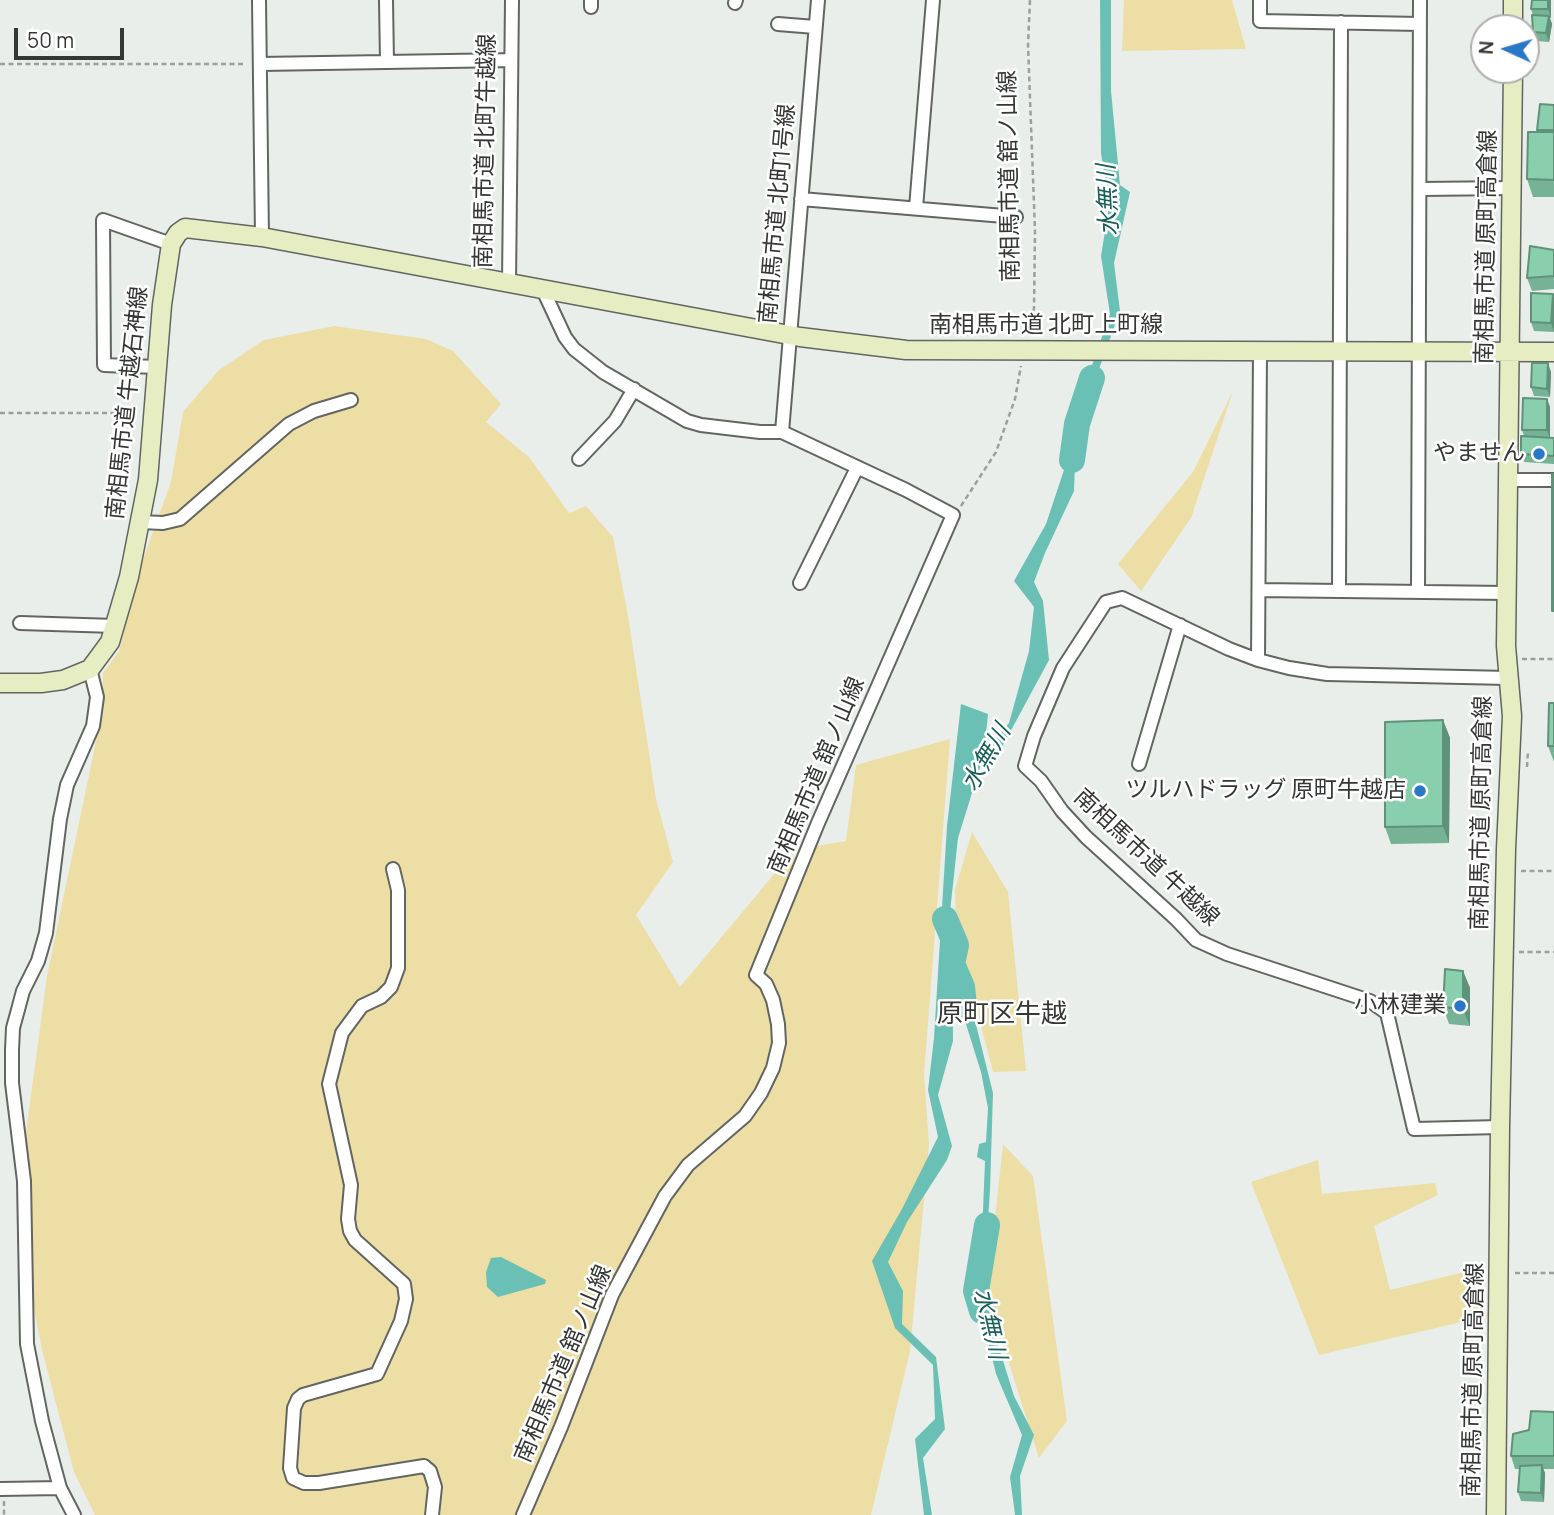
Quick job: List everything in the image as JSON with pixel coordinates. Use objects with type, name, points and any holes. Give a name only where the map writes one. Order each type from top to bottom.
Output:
[{"type":"street","points":[[259,0],[262,237]]},
{"type":"street","points":[[386,0],[387,62]]},
{"type":"street","name":"南相馬市道 北町牛越線","points":[[512,0],[509,284],[543,290]]},
{"type":"street","name":"南相馬市道 北町1号線","points":[[782,432],[818,0]]},
{"type":"street","points":[[916,208],[933,0]]},
{"type":"street","points":[[1260,0],[1260,21],[1420,24]]},
{"type":"street","points":[[1418,591],[1420,0]]},
{"type":"street","points":[[1339,589],[1341,22]]},
{"type":"street","points":[[778,24],[816,27]]},
{"type":"street","points":[[260,64],[511,60]]},
{"type":"street","name":"南相馬市道 原町高倉線","points":[[1496,1515],[1500,1127],[1506,849],[1512,716],[1506,646],[1513,84]]},
{"type":"street","points":[[1420,189],[1512,188]]},
{"type":"street","points":[[801,199],[1016,217]]},
{"type":"street","points":[[157,366],[104,365],[103,220],[171,244],[185,228],[262,237],[509,284]]},
{"type":"street","name":"南相馬市道 牛越石神線","points":[[90,669],[110,642],[141,522],[152,446],[162,305],[171,244]]},
{"type":"street","points":[[543,290],[565,337],[574,349],[603,372],[687,421],[760,432],[782,432],[953,515]]},
{"type":"street","name":"南相馬市道 北町上町線","points":[[543,290],[789,335],[906,349],[1027,352],[1554,352]]},
{"type":"street","points":[[1254,352],[1258,660]]},
{"type":"street","points":[[579,459],[615,421],[634,389]]},
{"type":"street","points":[[141,522],[163,523],[180,519],[289,424],[314,411],[351,400]]},
{"type":"street","points":[[800,583],[857,468]]},
{"type":"street","points":[[1508,480],[1554,480]]},
{"type":"street","name":"南相馬市道 舘ノ山線","points":[[523,1515],[561,1427],[612,1295],[666,1196],[688,1165],[745,1116],[761,1093],[773,1068],[779,1043],[778,1024],[773,1000],[766,984],[756,975],[818,823],[953,515]]},
{"type":"street","points":[[1259,590],[1507,593]]},
{"type":"street","name":"南相馬市道 牛越線","points":[[1500,1127],[1414,1129],[1387,1013],[1370,1001],[1268,969],[1196,940],[1086,837],[1062,811],[1041,781],[1025,766],[1034,736],[1063,668],[1106,602],[1122,598],[1258,660],[1327,674],[1508,677]]},
{"type":"street","points":[[20,623],[115,626]]},
{"type":"street","points":[[1139,764],[1180,625]]},
{"type":"street","points":[[0,683],[63,680],[90,669],[97,697],[93,726],[67,785],[60,819],[46,933],[38,961],[23,991],[13,1028],[12,1050],[12,1083],[24,1181],[27,1344],[42,1421],[60,1488],[74,1515]]},
{"type":"street","points":[[393,869],[398,890],[398,968],[391,987],[380,997],[362,1006],[342,1033],[329,1083],[351,1185],[348,1219],[350,1231],[355,1240],[404,1284],[406,1299],[401,1321],[377,1374],[303,1395],[298,1399],[294,1408],[290,1468],[293,1478],[304,1483],[319,1483],[424,1466],[430,1471],[435,1487],[432,1515]]},
{"type":"street","points":[[0,1489],[60,1488]]},
{"type":"path","name":"南相馬市道 舘ノ山線","points":[[953,515],[996,452],[1015,398],[1027,352],[1034,308],[1035,231],[1028,45],[1030,0]]},
{"type":"path","points":[[0,64],[260,64]]},
{"type":"path","points":[[0,413],[154,413]]},
{"type":"path","points":[[1517,659],[1554,659]]},
{"type":"path","points":[[1521,872],[1554,871]]},
{"type":"path","points":[[1518,951],[1554,952]]},
{"type":"path","points":[[1500,1273],[1554,1273]]},
{"type":"shaded area","points":[[1124,0],[1232,0],[1246,49],[1122,51]]},
{"type":"shaded area","points":[[334,326],[426,339],[453,351],[501,404],[486,422],[529,457],[569,513],[586,506],[613,537],[656,799],[673,862],[636,915],[680,987],[780,867],[811,847],[846,841],[856,765],[950,739],[924,1074],[929,1145],[910,1351],[871,1515],[95,1515],[74,1472],[42,1350],[19,1231],[26,1132],[47,976],[99,727],[103,673],[119,651],[141,565],[171,482],[183,412],[219,370],[264,340]]},
{"type":"shaded area","points":[[1233,391],[1191,518],[1141,591],[1118,564],[1193,472]]},
{"type":"shaded area","points":[[972,832],[1008,892],[1026,1071],[993,1072],[956,930],[955,890]]},
{"type":"shaded area","points":[[1003,1144],[1033,1176],[1067,1421],[1039,1458],[987,1293]]},
{"type":"shaded area","points":[[1318,1160],[1322,1194],[1435,1183],[1438,1195],[1374,1226],[1390,1290],[1468,1271],[1488,1316],[1319,1355],[1251,1182]]},
{"type":"water","points":[[1100,0],[1111,0],[1111,91],[1120,185],[1130,192],[1114,263],[1120,311],[1083,413],[1077,409],[1074,491],[1034,582],[1043,601],[1049,660],[1002,747],[982,761],[958,838],[950,912],[993,1093],[983,1296],[1014,1396],[1034,1435],[1020,1476],[1022,1515],[1015,1515],[1010,1477],[1022,1435],[996,1374],[976,1291],[981,1260],[985,1161],[977,1157],[979,1144],[986,1142],[988,1108],[981,1072],[955,989],[957,966],[952,940],[953,1041],[938,1095],[952,1146],[947,1160],[907,1222],[888,1262],[903,1291],[902,1324],[936,1357],[945,1429],[923,1458],[932,1515],[924,1515],[915,1439],[935,1419],[933,1365],[895,1328],[872,1261],[938,1137],[928,1090],[934,1038],[947,826],[961,704],[988,714],[984,753],[1009,723],[1029,651],[1034,607],[1014,581],[1046,524],[1067,461],[1077,408],[1110,314],[1101,256],[1109,207],[1101,153]]},
{"type":"water","points":[[501,1257],[546,1280],[545,1284],[498,1297],[487,1287],[486,1272],[491,1258]]},
{"type":"building","points":[[1532,0],[1548,0],[1548,9],[1531,9]]},
{"type":"building","points":[[1540,15],[1549,16],[1546,33],[1540,33]]},
{"type":"building","points":[[1540,104],[1554,105],[1554,130],[1537,130]]},
{"type":"building","points":[[1528,132],[1554,132],[1554,180],[1527,179]]},
{"type":"building","points":[[1530,246],[1554,250],[1554,276],[1527,278]]},
{"type":"building","points":[[1531,293],[1553,294],[1551,323],[1531,322]]},
{"type":"building","points":[[1532,363],[1548,363],[1547,389],[1531,387]]},
{"type":"building","points":[[1523,398],[1547,399],[1547,430],[1522,430]]},
{"type":"building","points":[[1521,436],[1554,438],[1554,456],[1521,454]]},
{"type":"building","points":[[1554,474],[1554,611],[1552,611]]},
{"type":"building","points":[[1549,703],[1554,703],[1554,746],[1548,746]]},
{"type":"building","name":"ツルハドラッグ 原町牛越店","points":[[1443,720],[1443,826],[1385,827],[1385,722]]},
{"type":"building","points":[[1445,969],[1463,971],[1463,1009],[1443,1007]]},
{"type":"building","points":[[1531,1411],[1554,1412],[1554,1456],[1511,1456],[1513,1434],[1529,1430]]},
{"type":"building","points":[[1542,1465],[1541,1493],[1518,1492],[1520,1466]]},
{"type":"waterway","name":"水無川","points":[[1072,460],[1077,424],[1092,378]]},
{"type":"waterway","name":"水無川","points":[[945,919],[956,945],[952,964],[962,987],[964,1005]]},
{"type":"waterway","name":"水無川","points":[[982,1311],[976,1291],[987,1225]]},
{"type":"place","name":"やません","points":[[1539,454]]},
{"type":"place","name":"ツルハドラッグ 原町牛越店","points":[[1420,791]]},
{"type":"place","name":"小林建業","points":[[1460,1006]]},
{"type":"district","name":"原町区牛越","points":[[1002,1015]]}]
